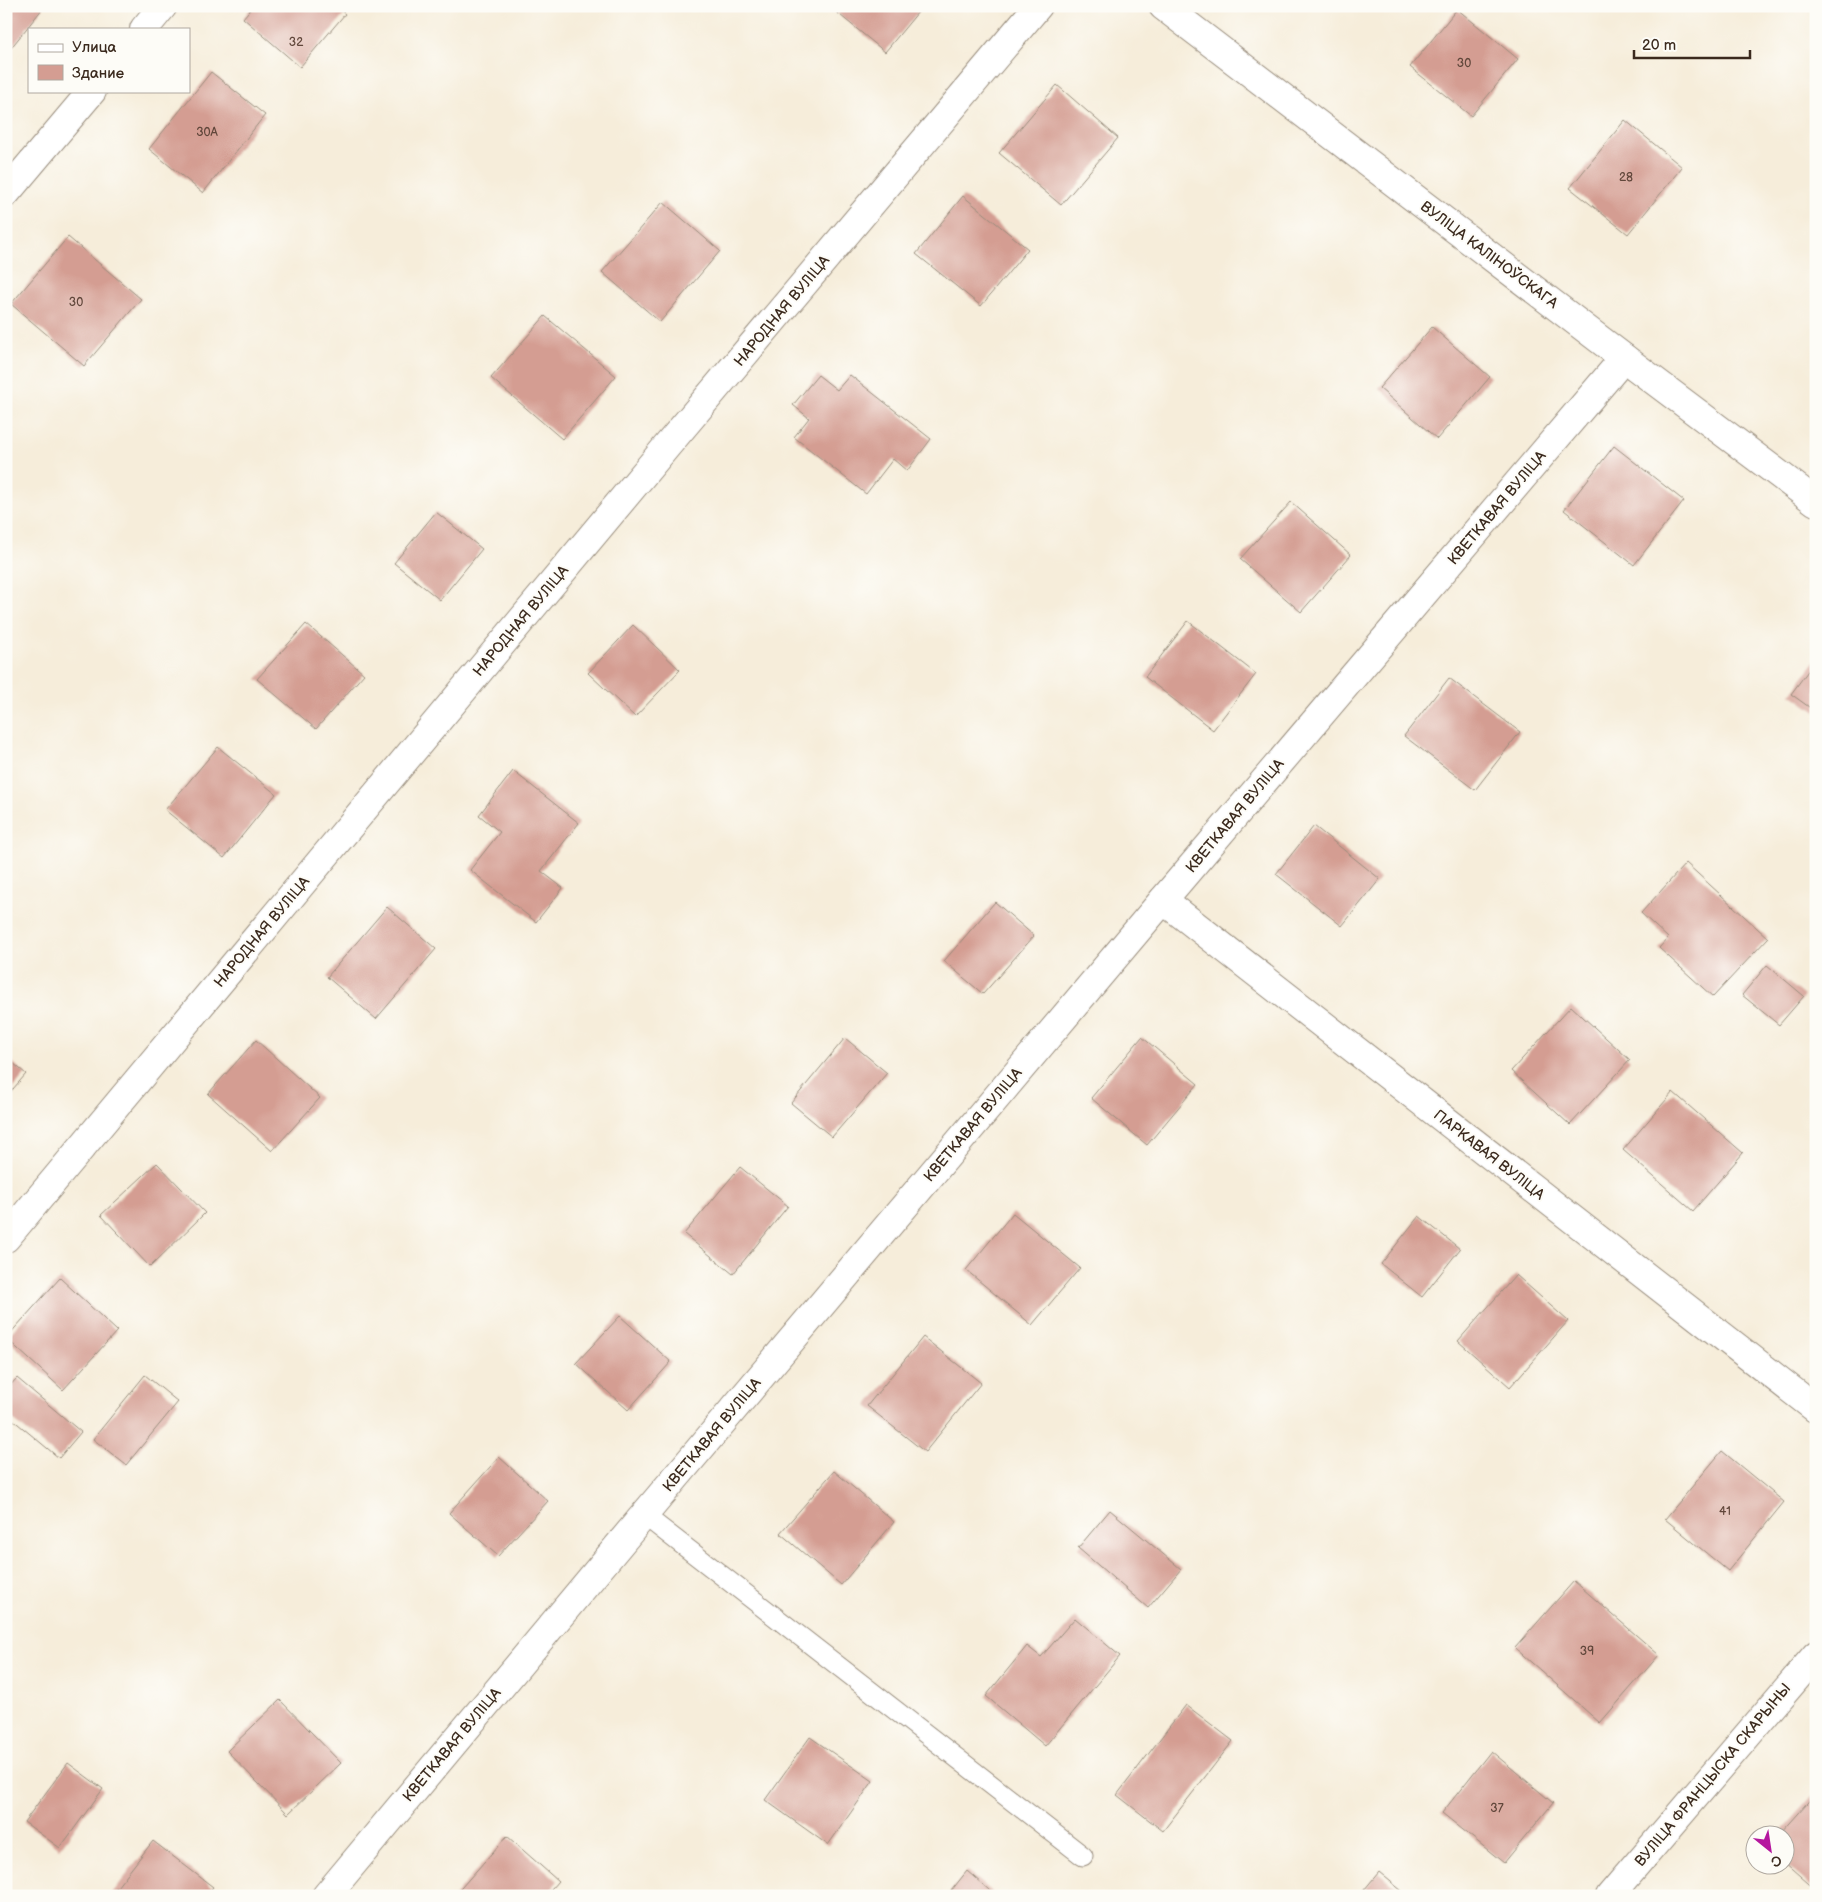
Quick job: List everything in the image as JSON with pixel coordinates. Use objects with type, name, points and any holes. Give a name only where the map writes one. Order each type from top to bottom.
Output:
[{"type":"street","points":[[145,28],[164,6]]},
{"type":"street","name":"НАРОДНАЯ ВУЛІЦА","points":[[6,1238],[1038,6]]},
{"type":"street","name":"ВУЛІЦА КАЛІНОЎСКАГА","points":[[1163,6],[1816,502]]},
{"type":"street","points":[[6,193],[91,92]]},
{"type":"street","name":"КВЕТКАВАЯ ВУЛІЦА","points":[[326,1896],[644,1515],[1163,900],[1624,358]]},
{"type":"street","name":"ПАРКАВАЯ ВУЛІЦА","points":[[1163,900],[1816,1409]]},
{"type":"street","name":"ВУЛІЦА ФРАНЦЫСКА СКАРЫНЫ","points":[[1610,1896],[1816,1655]]},
{"type":"lane","points":[[644,1515],[1083,1856]]},
{"type":"building","points":[[6,6],[40,6],[43,8],[6,54]]},
{"type":"building","points":[[253,6],[336,6],[345,14],[300,67],[243,18]]},
{"type":"building","points":[[829,6],[923,6],[885,52]]},
{"type":"building","points":[[1457,9],[1518,59],[1471,116],[1410,67]]},
{"type":"building","points":[[211,72],[265,115],[203,193],[149,149]]},
{"type":"building","points":[[1057,85],[1118,138],[1061,205],[999,153]]},
{"type":"building","points":[[1625,120],[1682,167],[1628,234],[1570,188]]},
{"type":"building","points":[[963,196],[1028,249],[981,306],[916,254]]},
{"type":"building","points":[[663,202],[720,251],[660,322],[602,272]]},
{"type":"building","points":[[68,237],[141,299],[84,366],[11,304]]},
{"type":"building","points":[[545,316],[616,376],[562,439],[491,378]]},
{"type":"building","points":[[1432,327],[1490,377],[1437,439],[1379,388]]},
{"type":"building","points":[[818,375],[837,390],[850,375],[931,439],[907,471],[893,459],[866,494],[794,437],[809,418],[793,405]]},
{"type":"building","points":[[1614,446],[1684,501],[1634,565],[1564,510]]},
{"type":"building","points":[[1291,502],[1351,555],[1301,612],[1240,559]]},
{"type":"building","points":[[436,512],[482,549],[440,600],[394,563]]},
{"type":"building","points":[[1188,621],[1256,674],[1213,730],[1145,677]]},
{"type":"building","points":[[306,624],[364,674],[316,729],[257,679]]},
{"type":"building","points":[[633,625],[680,670],[635,717],[588,673]]},
{"type":"building","points":[[1816,660],[1816,712],[1791,694]]},
{"type":"building","points":[[1449,678],[1520,732],[1475,790],[1404,736]]},
{"type":"building","points":[[218,747],[276,794],[224,858],[165,810]]},
{"type":"building","points":[[513,771],[579,823],[541,871],[563,888],[536,922],[470,870],[500,832],[479,815]]},
{"type":"building","points":[[1314,826],[1380,879],[1342,926],[1276,874]]},
{"type":"building","points":[[1686,863],[1768,938],[1713,997],[1659,948],[1668,938],[1641,913]]},
{"type":"building","points":[[995,902],[1034,936],[983,994],[944,961]]},
{"type":"building","points":[[387,907],[436,949],[376,1019],[327,977]]},
{"type":"building","points":[[1767,965],[1804,996],[1779,1025],[1742,995]]},
{"type":"building","points":[[1571,1006],[1630,1060],[1570,1125],[1511,1071]]},
{"type":"building","points":[[1142,1037],[1198,1084],[1147,1145],[1091,1098]]},
{"type":"building","points":[[845,1038],[887,1073],[832,1137],[791,1103]]},
{"type":"building","points":[[256,1040],[320,1098],[272,1151],[208,1094]]},
{"type":"building","points":[[6,1057],[26,1074],[6,1097]]},
{"type":"building","points":[[1673,1092],[1743,1153],[1693,1211],[1623,1150]]},
{"type":"building","points":[[157,1163],[205,1213],[150,1267],[101,1215]]},
{"type":"building","points":[[740,1167],[788,1206],[733,1274],[684,1234]]},
{"type":"building","points":[[1013,1213],[1080,1268],[1032,1325],[966,1270]]},
{"type":"building","points":[[1419,1216],[1460,1249],[1422,1297],[1381,1264]]},
{"type":"building","points":[[1516,1275],[1568,1321],[1510,1387],[1458,1341]]},
{"type":"building","points":[[60,1278],[117,1331],[63,1390],[6,1338]]},
{"type":"building","points":[[620,1316],[671,1362],[628,1410],[576,1363]]},
{"type":"building","points":[[923,1337],[981,1383],[925,1452],[867,1406]]},
{"type":"building","points":[[145,1375],[178,1402],[126,1465],[93,1439]]},
{"type":"building","points":[[17,1378],[81,1432],[59,1458],[6,1414],[6,1390]]},
{"type":"building","points":[[1722,1451],[1784,1502],[1728,1571],[1665,1519]]},
{"type":"building","points":[[499,1457],[548,1501],[498,1556],[449,1513]]},
{"type":"building","points":[[834,1471],[894,1522],[841,1585],[780,1533]]},
{"type":"building","points":[[1110,1510],[1181,1569],[1148,1608],[1078,1548]]},
{"type":"building","points":[[1574,1581],[1659,1655],[1600,1723],[1515,1648]]},
{"type":"building","points":[[1075,1618],[1120,1656],[1045,1746],[986,1696],[1027,1646],[1041,1657]]},
{"type":"building","points":[[280,1700],[341,1763],[288,1814],[227,1751]]},
{"type":"building","points":[[1186,1705],[1233,1741],[1163,1831],[1117,1795]]},
{"type":"building","points":[[810,1737],[873,1781],[828,1845],[765,1800]]},
{"type":"building","points":[[1491,1751],[1553,1803],[1504,1863],[1442,1813]]},
{"type":"building","points":[[68,1763],[103,1789],[60,1848],[24,1822]]},
{"type":"building","points":[[1816,1793],[1816,1890],[1794,1871],[1794,1824],[1788,1824]]},
{"type":"building","points":[[507,1836],[558,1881],[545,1896],[454,1896]]},
{"type":"building","points":[[153,1841],[213,1887],[206,1896],[110,1896]]},
{"type":"building","points":[[967,1871],[996,1896],[947,1896]]},
{"type":"building","points":[[1379,1872],[1408,1896],[1359,1896]]}]
